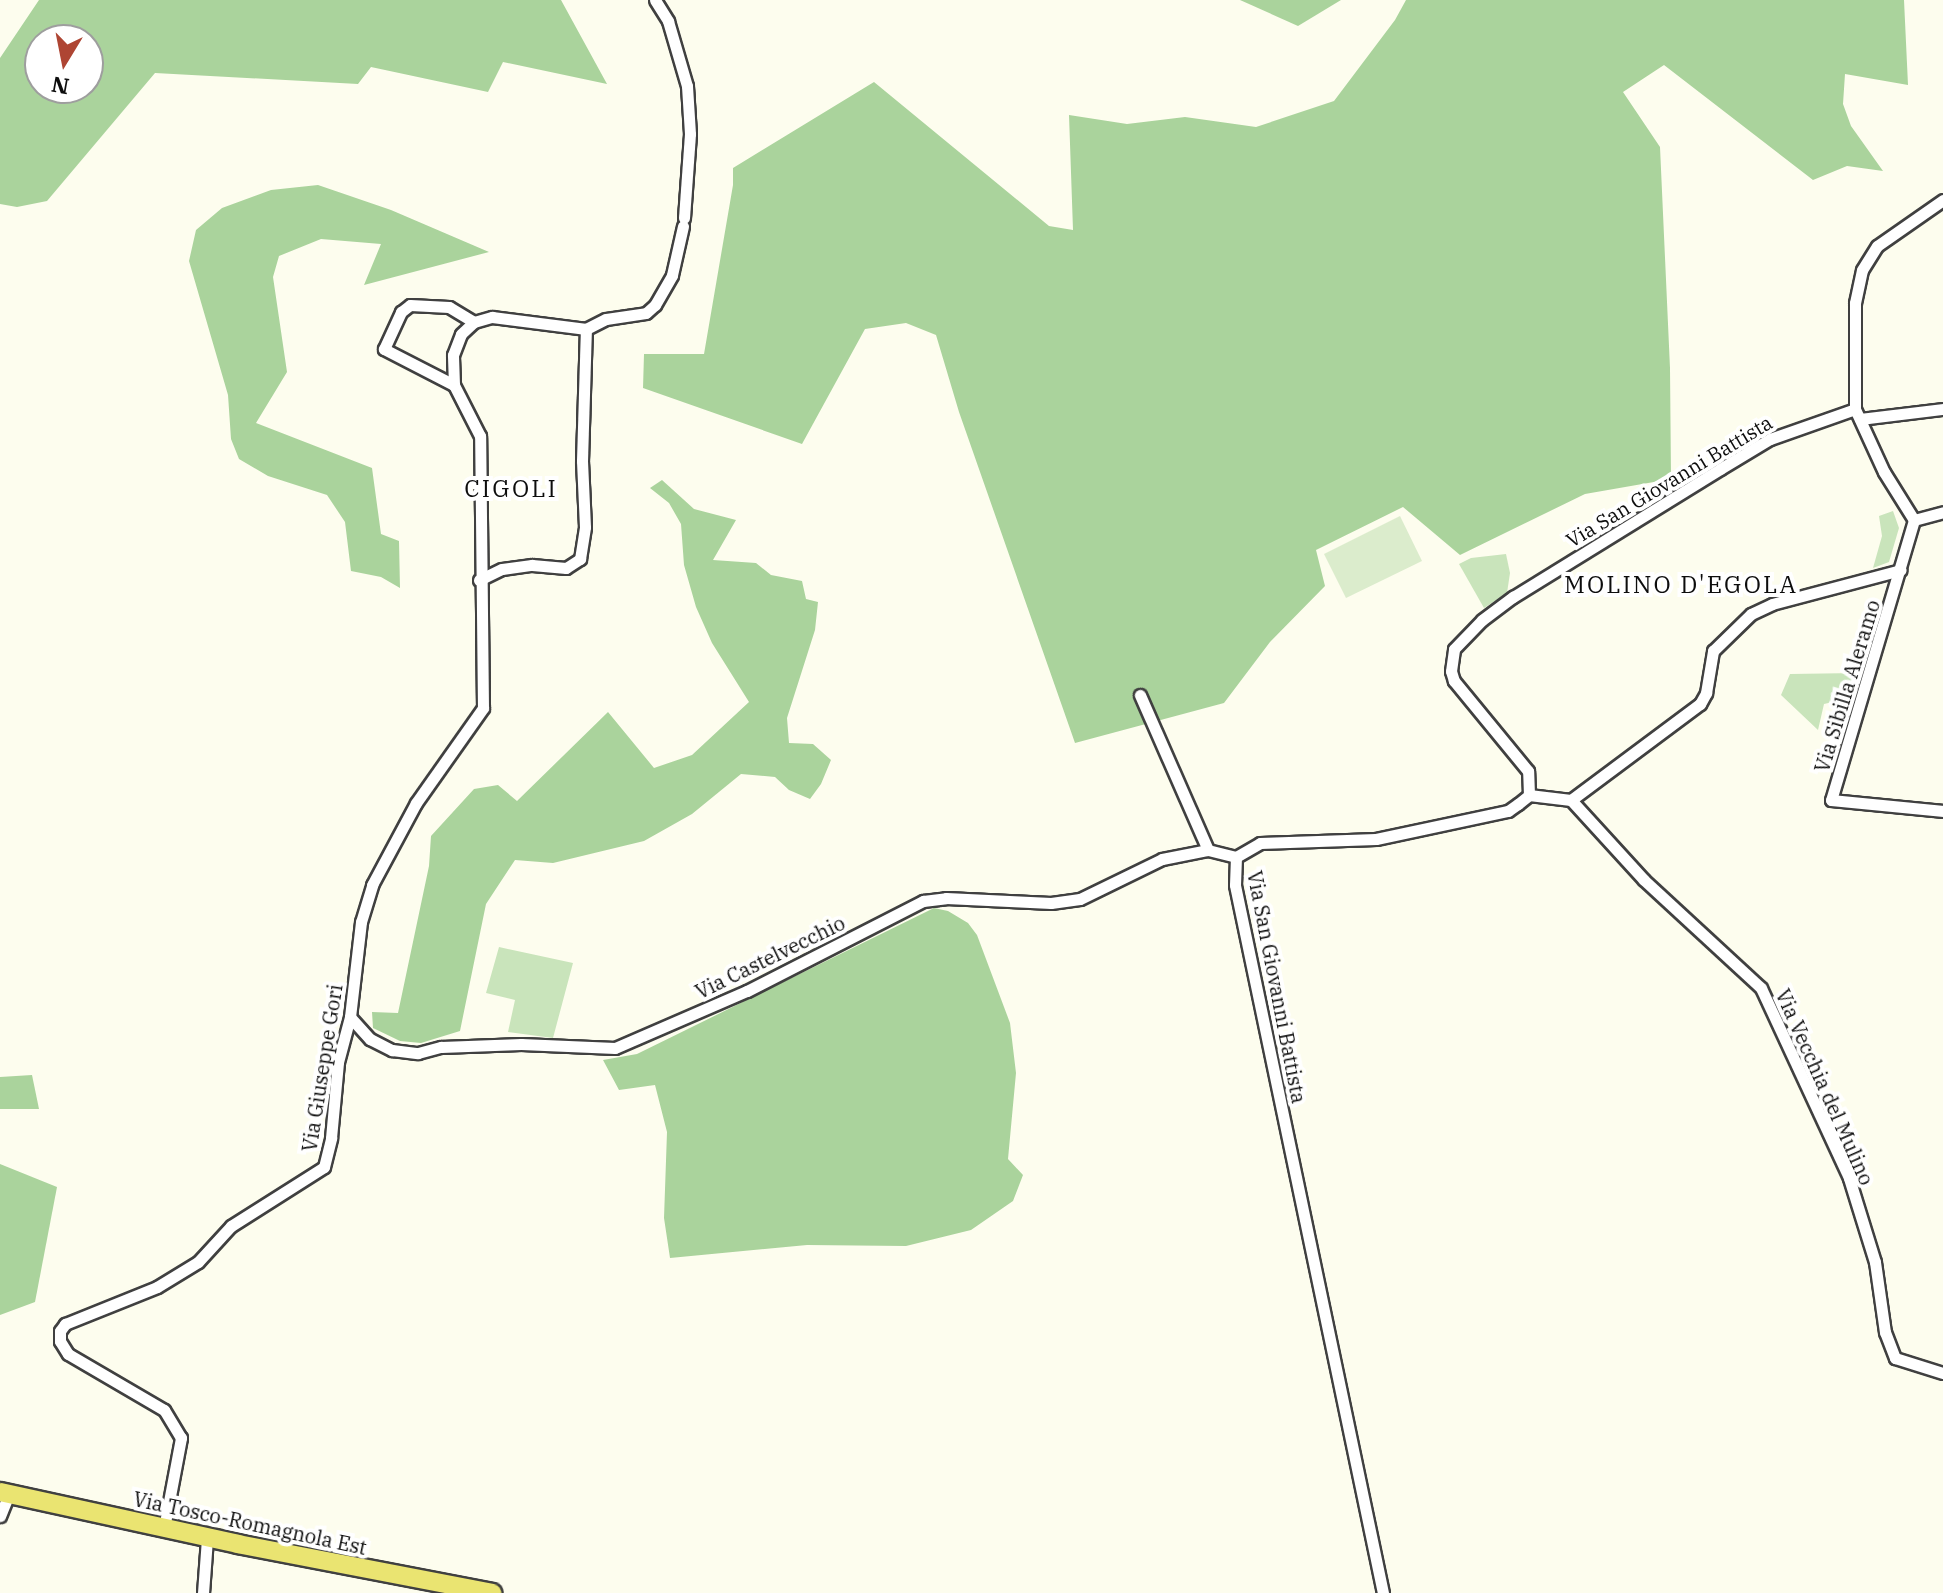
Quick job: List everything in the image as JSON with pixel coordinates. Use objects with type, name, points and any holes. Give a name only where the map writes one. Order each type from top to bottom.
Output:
[{"type":"main road","name":"Via Tosco-Romagnola Est","points":[[4,1493],[207,1538],[492,1593]]},
{"type":"street","points":[[474,322],[449,307],[410,305],[401,312],[384,349],[454,385],[453,355],[461,334],[474,322],[492,317],[586,329],[606,319],[646,313],[655,305],[672,275],[683,222],[690,134],[687,86],[668,21],[655,0]]},
{"type":"street","points":[[1943,200],[1885,238],[1862,270],[1853,326],[1857,414],[1884,472],[1914,520],[1943,512]]},
{"type":"street","points":[[479,580],[517,567],[566,568],[580,559],[584,547],[582,461],[586,329]]},
{"type":"street","name":"Via Giuseppe Gori","points":[[164,1528],[181,1438],[164,1410],[68,1354],[60,1341],[60,1331],[65,1324],[157,1287],[198,1262],[231,1226],[324,1167],[331,1138],[338,1062],[350,1017],[361,922],[372,885],[416,803],[483,708],[479,580],[483,473],[480,436],[454,385]]},
{"type":"street","name":"Via San Giovanni Battista","points":[[1383,1593],[1235,885],[1236,857],[1260,843],[1376,839],[1508,811],[1529,795],[1528,771],[1454,681],[1451,671],[1454,649],[1482,620],[1513,597],[1770,439],[1857,414],[1943,409]]},
{"type":"street","name":"Via Sibilla Aleramo","points":[[1914,520],[1831,800],[1943,811]]},
{"type":"street","points":[[1529,795],[1571,800],[1649,745],[1700,704],[1706,693],[1713,651],[1751,614],[1772,604],[1901,570]]},
{"type":"street","points":[[1140,695],[1208,850]]},
{"type":"street","name":"Via Vecchia del Mulino","points":[[1571,800],[1644,880],[1761,988],[1849,1178],[1875,1262],[1885,1332],[1895,1358],[1943,1373]]},
{"type":"street","name":"Via Castelvecchio","points":[[350,1017],[370,1039],[392,1050],[418,1053],[441,1047],[521,1044],[615,1048],[747,991],[923,901],[946,898],[1051,903],[1080,899],[1162,859],[1208,850],[1236,857]]},
{"type":"street","points":[[0,1516],[4,1493]]},
{"type":"street","points":[[203,1593],[207,1538]]},
{"type":"green space","points":[[39,0],[561,0],[607,84],[503,62],[488,92],[371,67],[358,84],[155,73],[47,201],[17,207],[0,204],[0,58]]},
{"type":"green space","points":[[1240,0],[1341,0],[1298,26]]},
{"type":"green space","points":[[1406,0],[1904,0],[1908,85],[1845,74],[1843,104],[1851,126],[1883,171],[1847,166],[1813,180],[1664,65],[1623,92],[1660,147],[1670,368],[1671,479],[1585,494],[1460,555],[1403,507],[1316,550],[1325,586],[1270,642],[1224,703],[1075,743],[959,412],[936,335],[906,323],[865,329],[802,444],[643,388],[644,354],[704,354],[733,185],[733,168],[874,82],[1049,226],[1073,230],[1069,115],[1127,124],[1185,117],[1256,127],[1334,101],[1395,20]]},
{"type":"green space","points":[[318,185],[391,210],[489,252],[364,285],[381,244],[321,239],[279,256],[273,277],[287,372],[256,423],[372,468],[381,534],[399,541],[400,588],[381,577],[351,571],[345,522],[327,495],[268,476],[239,459],[231,439],[228,395],[189,261],[196,230],[222,208],[271,190]]},
{"type":"green space","points":[[662,480],[694,509],[736,520],[713,560],[756,563],[771,575],[802,581],[806,599],[818,602],[815,630],[787,718],[789,743],[813,744],[831,760],[821,784],[810,799],[789,790],[775,777],[741,774],[692,814],[644,841],[553,863],[515,860],[486,904],[460,1031],[421,1043],[400,1041],[373,1028],[372,1012],[398,1013],[429,866],[431,836],[474,789],[498,785],[517,801],[608,712],[654,768],[692,755],[749,702],[712,643],[696,607],[684,565],[681,524],[669,503],[650,488]]},
{"type":"green space","points":[[1893,511],[1899,528],[1889,562],[1873,568],[1882,536],[1879,516]]},
{"type":"green space","points":[[1400,516],[1422,561],[1346,598],[1324,554]]},
{"type":"green space","points":[[1506,554],[1510,573],[1507,593],[1484,608],[1459,564],[1471,558]]},
{"type":"green space","points":[[1857,673],[1850,698],[1824,704],[1818,730],[1781,695],[1790,674]]},
{"type":"green space","points":[[934,908],[948,911],[968,923],[977,935],[1010,1023],[1016,1073],[1008,1159],[1023,1175],[1013,1201],[971,1230],[906,1246],[807,1245],[670,1258],[664,1218],[667,1132],[655,1085],[619,1090],[603,1060],[637,1054]]},
{"type":"green space","points":[[499,947],[573,963],[553,1038],[508,1032],[515,1000],[486,993]]},
{"type":"green space","points":[[32,1075],[39,1109],[0,1109],[0,1077]]},
{"type":"green space","points":[[0,1164],[57,1187],[35,1302],[0,1315]]},
{"type":"district","name":"CIGOLI","points":[[511,489]]},
{"type":"district","name":"MOLINO D'EGOLA","points":[[1681,585]]}]
